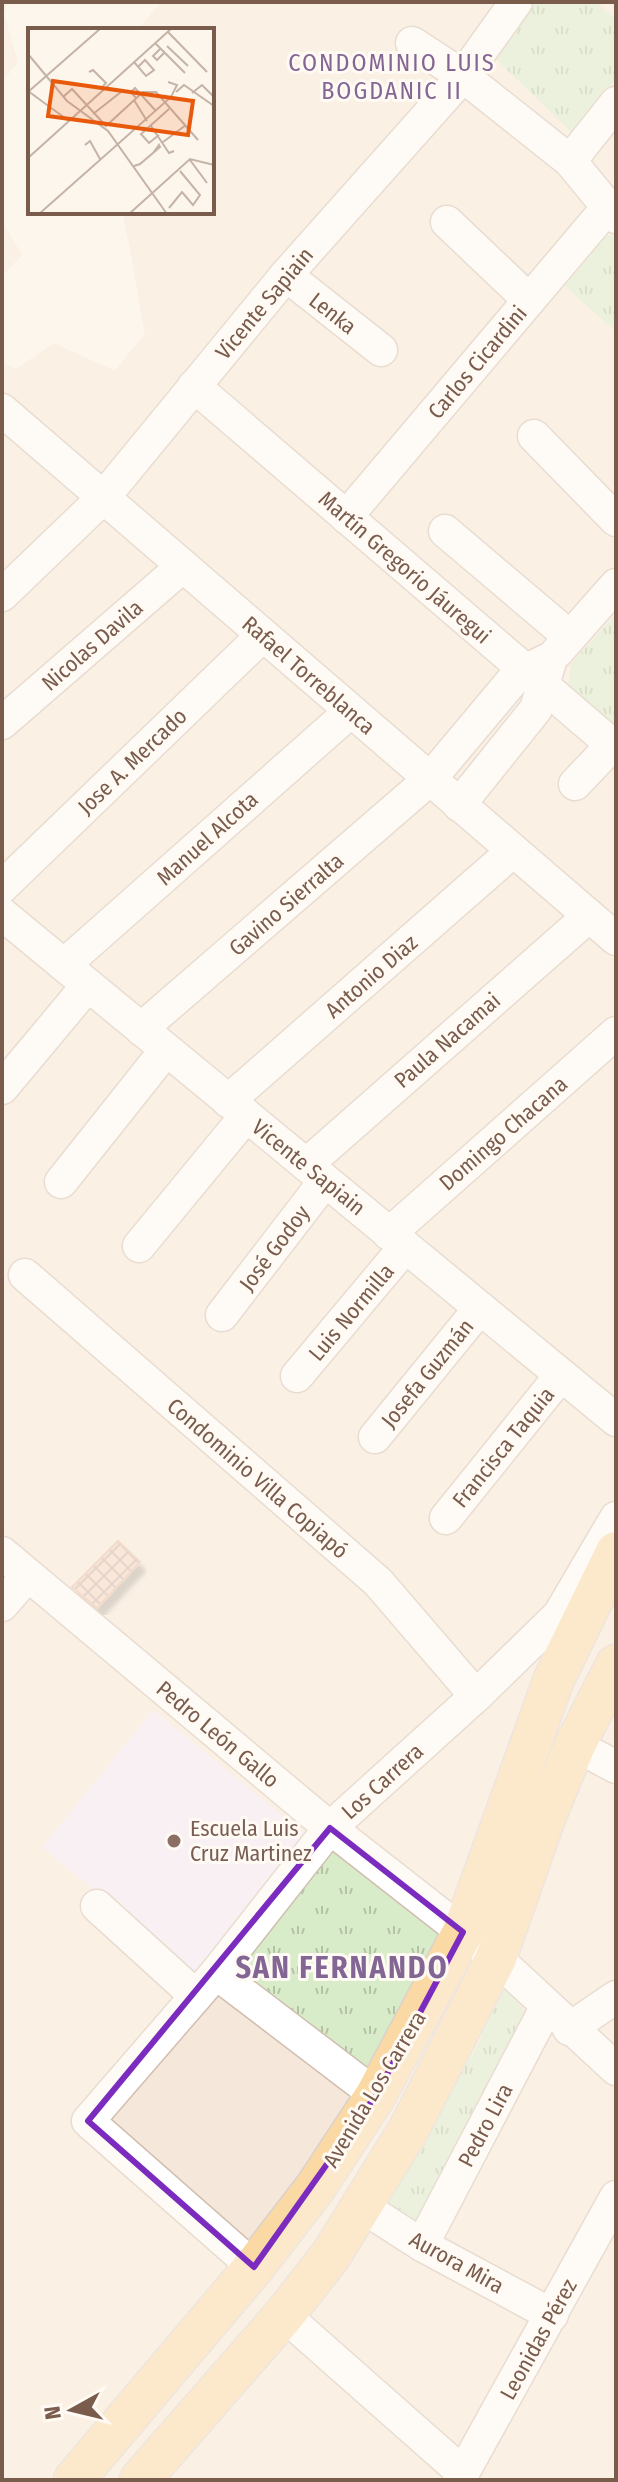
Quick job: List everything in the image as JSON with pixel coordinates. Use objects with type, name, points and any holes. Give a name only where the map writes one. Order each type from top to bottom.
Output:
[{"type":"main road","name":"Avenida Los Carrera","points":[[74,2480],[254,2267],[315,2188],[376,2095],[463,1932],[554,1679],[616,1552]]},
{"type":"main road","name":"Avenida Los Carrera","points":[[140,2480],[284,2315],[363,2207],[409,2129],[496,1958],[545,1818],[575,1745],[616,1665]]},
{"type":"street","name":"Vicente Sapiain","points":[[2,595],[103,498],[286,275],[463,76],[516,2]]},
{"type":"street","points":[[412,43],[463,76],[570,161],[612,212]]},
{"type":"street","points":[[570,161],[616,103]]},
{"type":"street","name":"Carlos Cicardini","points":[[346,517],[529,300],[612,212]]},
{"type":"street","points":[[447,222],[529,300]]},
{"type":"street","name":"Lenka","points":[[286,275],[381,350]]},
{"type":"street","name":"Martín Gregorio Jáuregui","points":[[194,386],[346,517],[548,663],[615,745]]},
{"type":"street","name":"Rafael Torreblanca","points":[[2,410],[616,939]]},
{"type":"street","points":[[534,436],[616,520]]},
{"type":"street","points":[[445,531],[548,663]]},
{"type":"street","name":"Nicolas Davila","points":[[2,723],[183,566]]},
{"type":"street","points":[[459,805],[536,709],[548,663],[616,585]]},
{"type":"street","name":"Jose A. Mercado","points":[[2,887],[262,636]]},
{"type":"street","name":"Gavino Sierralta","points":[[141,1029],[430,779],[517,675],[548,663]]},
{"type":"street","name":"Manuel Alcota","points":[[2,1088],[76,975],[351,711]]},
{"type":"street","points":[[575,784],[615,745]]},
{"type":"street","name":"Antonio Diaz","points":[[139,1246],[237,1108],[513,851]]},
{"type":"street","name":"Vicente Sapiain","points":[[2,914],[616,1420]]},
{"type":"street","name":"Paula Nacamai","points":[[315,1173],[589,916]]},
{"type":"street","name":"Domingo Chacana","points":[[397,1240],[616,1033]]},
{"type":"street","points":[[61,1182],[166,1050]]},
{"type":"street","name":"José Godoy","points":[[222,1315],[315,1173]]},
{"type":"street","name":"Luis Normilla","points":[[297,1376],[397,1240]]},
{"type":"street","name":"Condominio Villa Copiapó","points":[[25,1275],[378,1582],[476,1696]]},
{"type":"street","name":"Josefa Guzmán","points":[[375,1437],[480,1308]]},
{"type":"street","name":"Francisca Taquia","points":[[446,1518],[561,1375]]},
{"type":"street","name":"Los Carrera","points":[[254,2267],[88,2121],[206,1984],[330,1828],[476,1696],[559,1615],[616,1518]]},
{"type":"street","name":"Pedro León Gallo","points":[[2,1553],[330,1828],[496,1958],[569,2029],[616,2069]]},
{"type":"street","points":[[2,1605],[28,1575]]},
{"type":"street","points":[[575,1745],[616,1767]]},
{"type":"street","points":[[97,1906],[206,1984],[376,2095]]},
{"type":"street","points":[[569,2029],[616,1997]]},
{"type":"street","name":"Pedro Lira","points":[[422,2245],[547,2006]]},
{"type":"street","name":"Leonidas Pérez","points":[[461,2476],[616,2197]]},
{"type":"street","name":"Aurora Mira","points":[[363,2207],[422,2245],[552,2315]]},
{"type":"street","points":[[284,2315],[461,2476]]},
{"type":"highlighted area","points":[[330,1828],[463,1932],[376,2095],[254,2267],[88,2121]]},
{"type":"shaded area","points":[[2,2],[8,2],[4,14],[18,62],[2,82]]},
{"type":"shaded area","points":[[161,2],[616,2],[616,2480],[2,2480],[2,362],[16,369],[54,343],[115,371],[145,333],[123,214],[214,214],[214,28],[140,28]]},
{"type":"shaded area","points":[[2,221],[22,255],[2,276]]},
{"type":"shaded area","name":"Escuela Luis Cruz Martinez","points":[[153,1710],[306,1835],[194,1972],[42,1847]]},
{"type":"green space","points":[[530,2],[596,2],[616,20],[616,79],[572,133],[489,52]]},
{"type":"green space","points":[[615,235],[616,332],[565,286],[597,237]]},
{"type":"green space","points":[[616,614],[616,722],[611,728],[568,689],[571,664]]},
{"type":"green space","points":[[327,1840],[456,1933],[374,2087],[224,1972]]},
{"type":"green space","points":[[503,1984],[533,2021],[418,2228],[385,2208],[479,2042]]},
{"type":"building","points":[[118,1541],[140,1562],[97,1608],[72,1587]]},
{"type":"place","name":"Escuela Luis Cruz Martinez","points":[[174,1841]]},
{"type":"district","name":"CONDOMINIO LUIS BOGDANIC II","points":[[392,77]]},
{"type":"district","name":"SAN FERNANDO","points":[[342,1968]]}]
